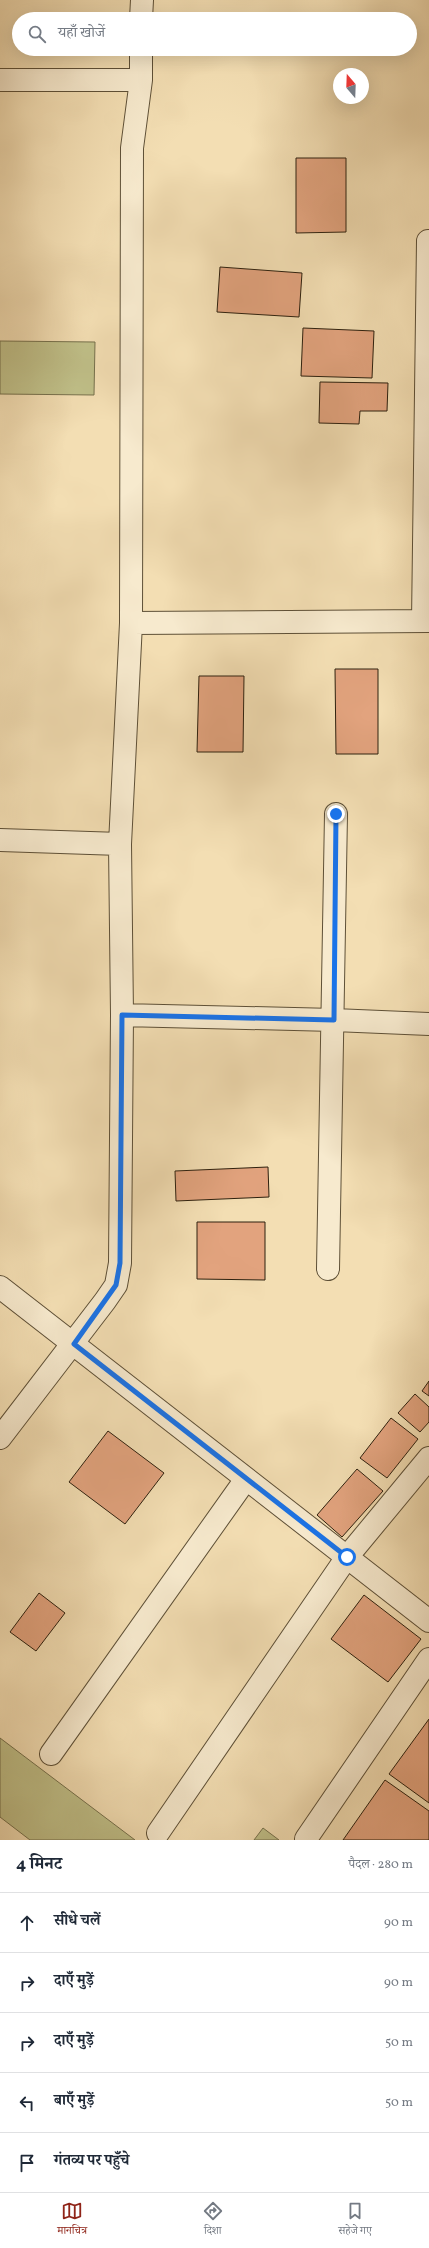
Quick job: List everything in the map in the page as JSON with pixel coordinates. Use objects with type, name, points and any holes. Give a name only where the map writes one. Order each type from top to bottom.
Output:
[{"type":"street","points":[[142,0],[142,12]]},
{"type":"street","points":[[0,1438],[74,1344],[116,1285],[120,1263],[122,1015],[120,844],[131,623],[132,148],[141,80],[141,56]]},
{"type":"street","points":[[0,80],[141,80]]},
{"type":"street","points":[[131,623],[426,621],[428,240]]},
{"type":"street","points":[[328,1269],[334,1020],[336,814]]},
{"type":"street","points":[[0,840],[120,844]]},
{"type":"street","points":[[122,1015],[334,1020],[429,1024]]},
{"type":"street","points":[[0,1287],[429,1621]]},
{"type":"street","points":[[158,1833],[347,1557],[429,1458]]},
{"type":"street","points":[[51,1754],[246,1478]]},
{"type":"street","points":[[306,1839],[429,1659]]},
{"type":"green space","points":[[0,341],[95,342],[94,395],[0,394]]},
{"type":"green space","points":[[0,1738],[135,1840],[30,1840],[0,1817]]},
{"type":"green space","points":[[263,1828],[279,1840],[254,1840]]},
{"type":"building","points":[[296,158],[346,158],[346,232],[296,233]]},
{"type":"building","points":[[220,267],[302,273],[299,317],[217,312]]},
{"type":"building","points":[[303,328],[374,331],[372,378],[301,376]]},
{"type":"building","points":[[320,382],[388,383],[387,411],[360,411],[359,424],[319,423]]},
{"type":"building","points":[[335,669],[378,669],[378,754],[336,754]]},
{"type":"building","points":[[199,676],[244,676],[243,752],[197,752]]},
{"type":"building","points":[[268,1167],[269,1197],[176,1201],[175,1171]]},
{"type":"building","points":[[197,1222],[265,1222],[265,1280],[197,1279]]},
{"type":"building","points":[[429,1381],[429,1396],[422,1391]]},
{"type":"building","points":[[415,1394],[429,1407],[429,1422],[420,1432],[398,1413]]},
{"type":"building","points":[[391,1418],[418,1439],[387,1478],[360,1458]]},
{"type":"building","points":[[108,1431],[164,1473],[125,1524],[69,1482]]},
{"type":"building","points":[[357,1469],[383,1491],[342,1537],[317,1515]]},
{"type":"building","points":[[39,1593],[65,1613],[36,1651],[10,1632]]},
{"type":"building","points":[[364,1595],[421,1639],[388,1682],[331,1639]]},
{"type":"building","points":[[429,1719],[429,1803],[389,1774]]},
{"type":"building","points":[[385,1780],[429,1811],[429,1840],[343,1840]]},
{"type":"route","points":[[336,814],[334,1020],[122,1015],[120,1263],[116,1285],[74,1344],[347,1557]]}]
